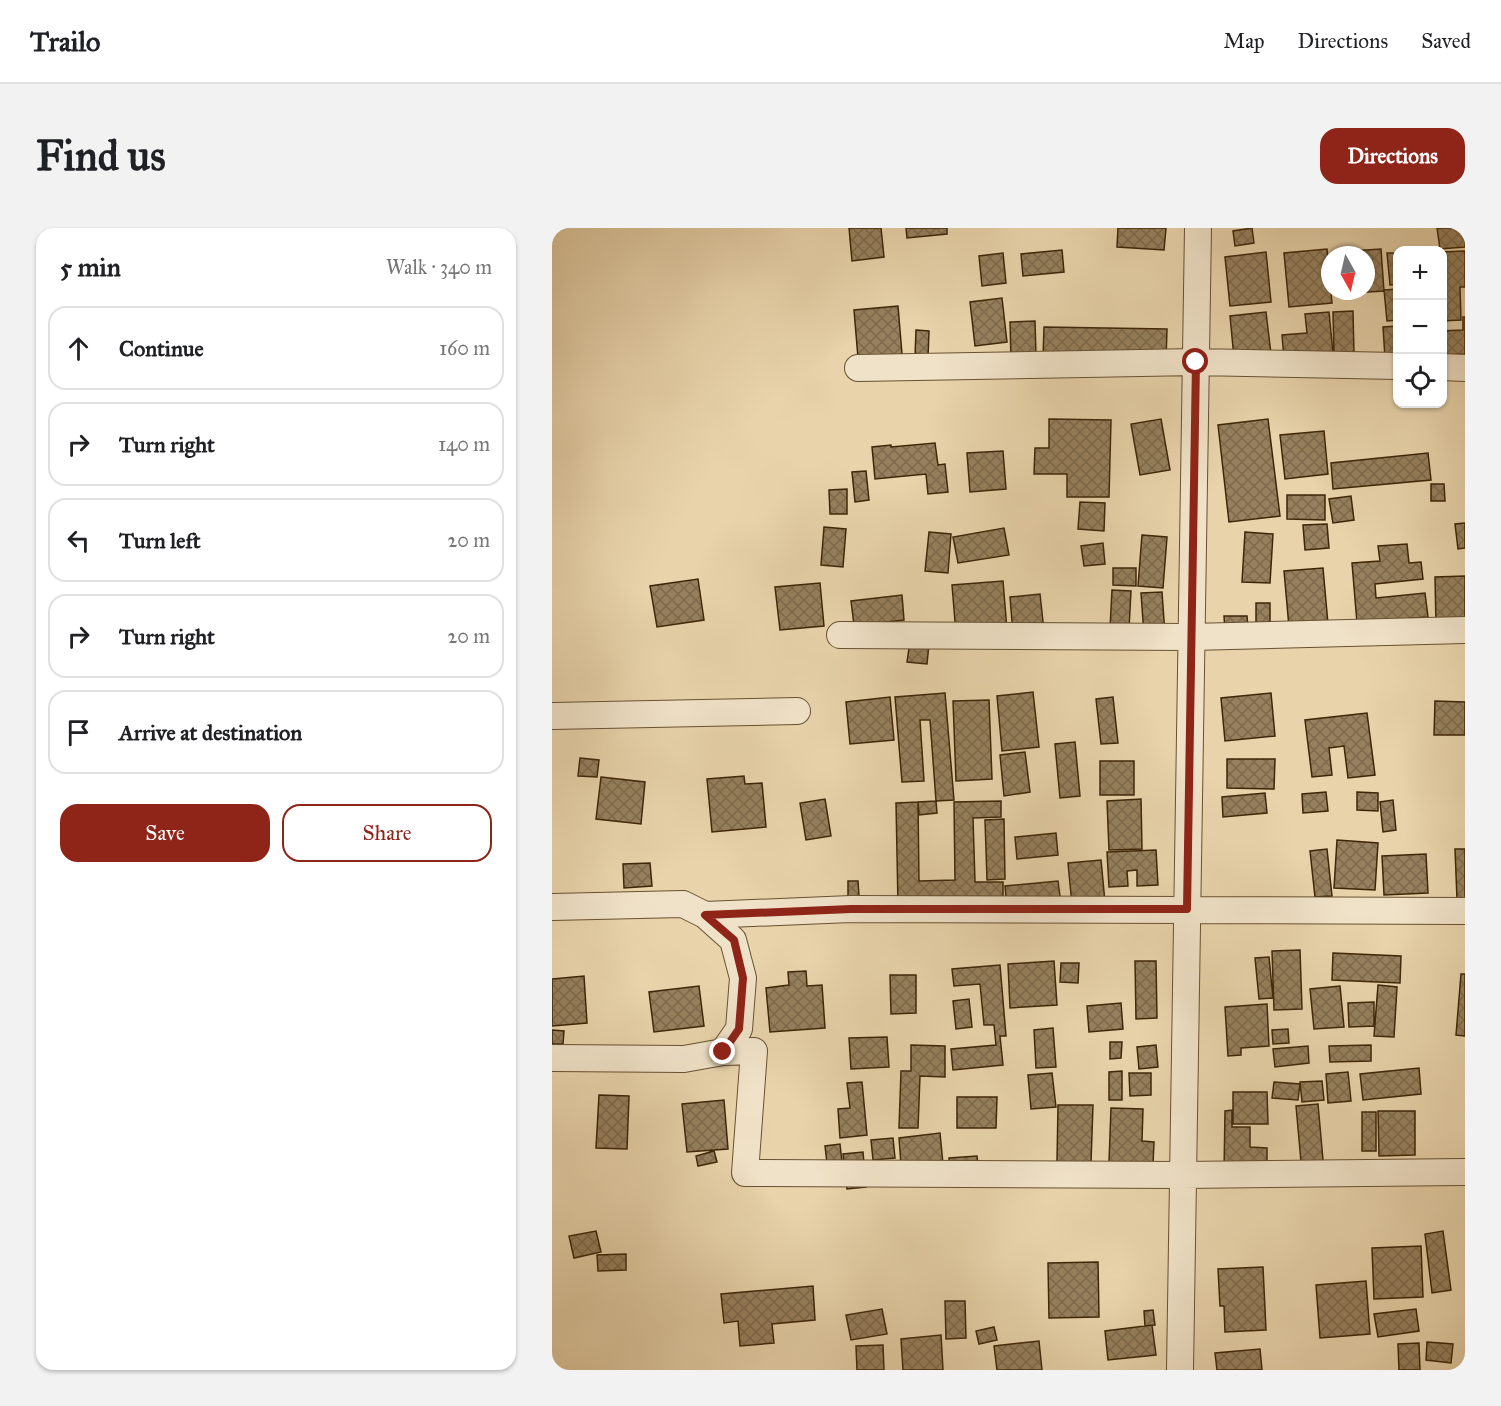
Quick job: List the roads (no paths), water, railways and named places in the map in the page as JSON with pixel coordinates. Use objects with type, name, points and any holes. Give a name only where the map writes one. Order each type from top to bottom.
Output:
[{"type":"street","points":[[1180,1370],[1198,228]]},
{"type":"street","points":[[858,368],[1196,362],[1393,366]]},
{"type":"street","points":[[1447,367],[1465,368]]},
{"type":"street","points":[[840,635],[1191,637],[1465,630]]},
{"type":"street","points":[[552,716],[797,711]]},
{"type":"street","points":[[552,907],[683,904],[705,915],[734,940],[743,978],[739,1029],[723,1052]]},
{"type":"street","points":[[705,915],[851,909],[1465,911]]},
{"type":"street","points":[[552,1058],[684,1059],[723,1052],[754,1051],[745,1173],[1182,1175],[1465,1172]]}]
